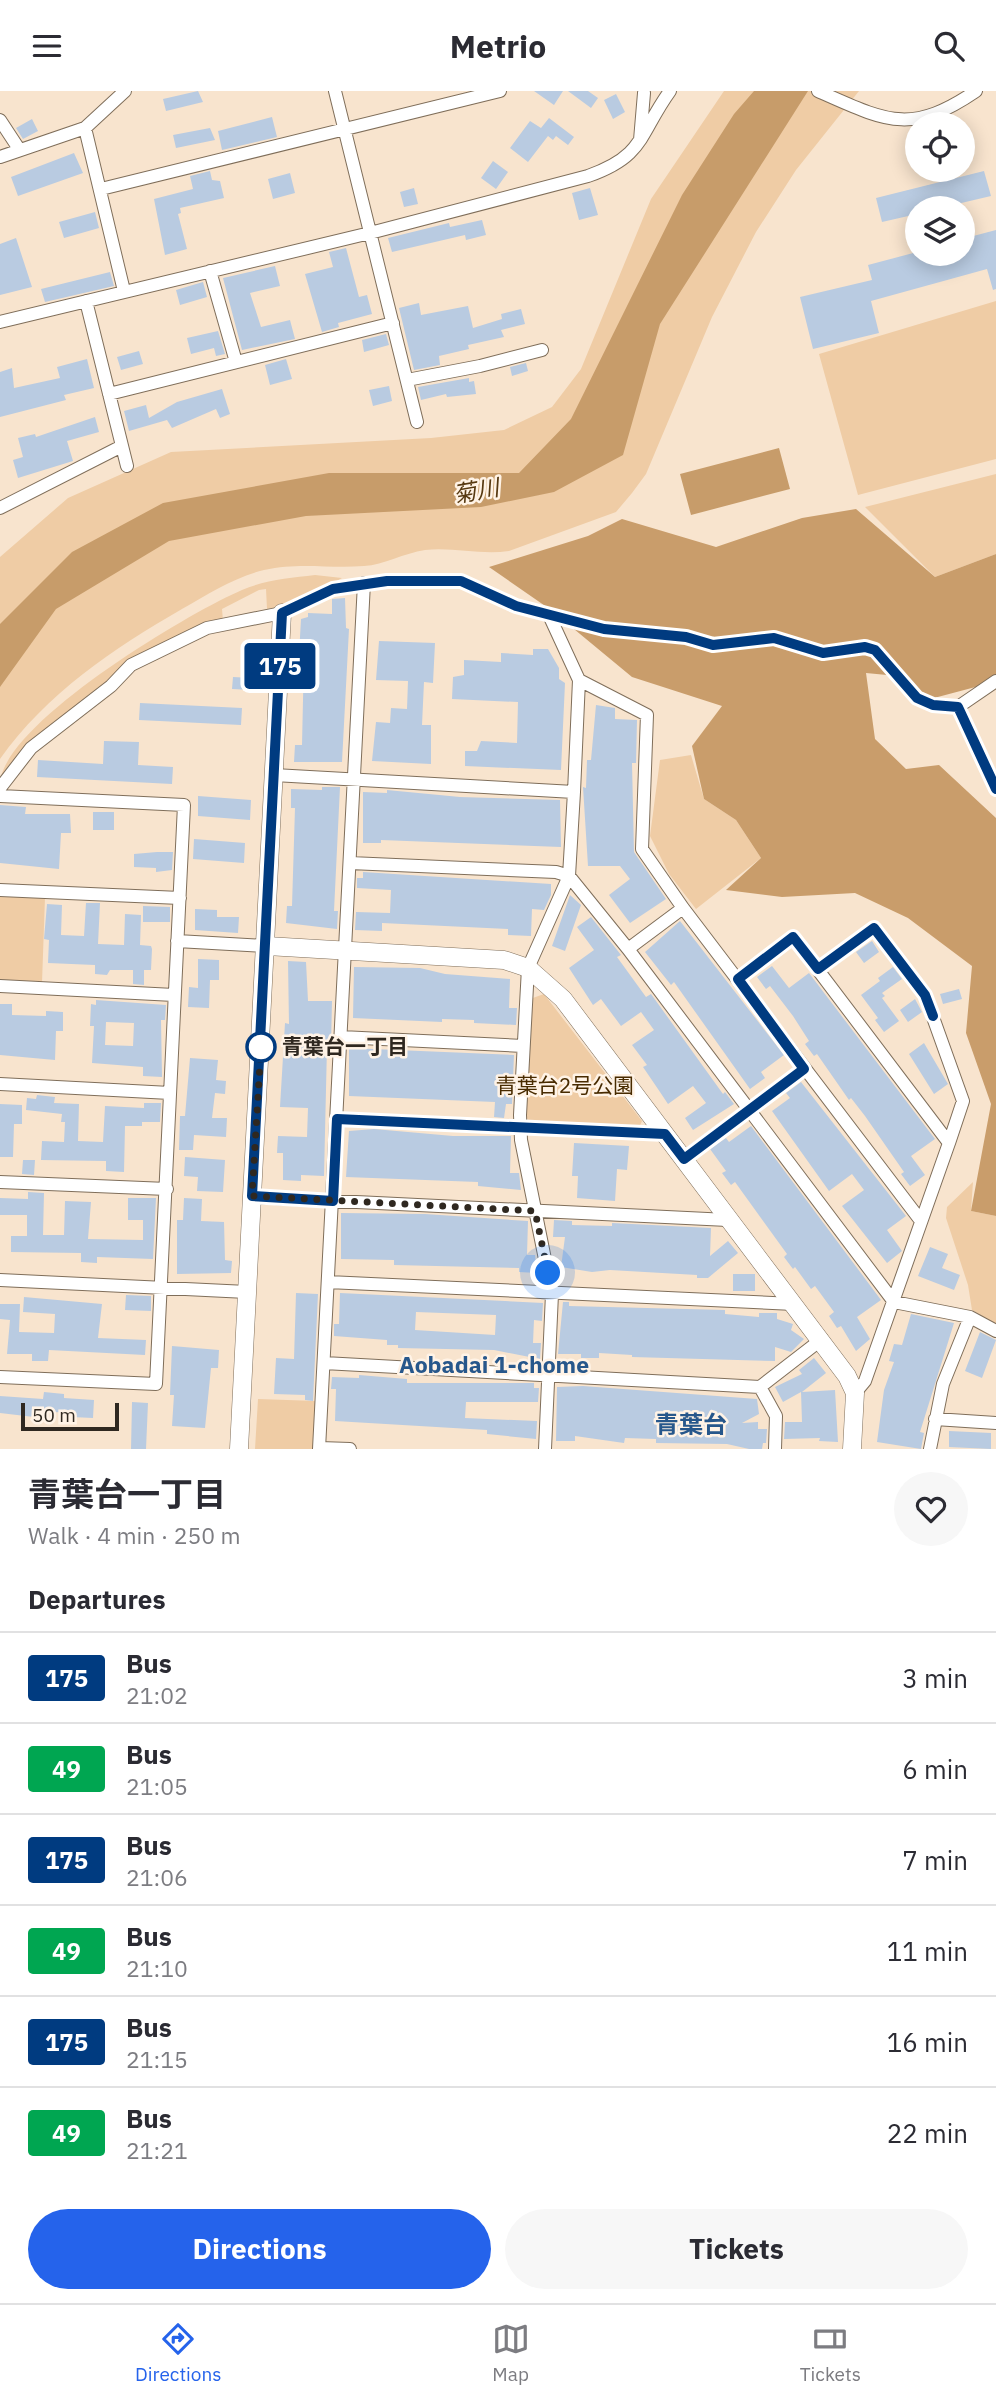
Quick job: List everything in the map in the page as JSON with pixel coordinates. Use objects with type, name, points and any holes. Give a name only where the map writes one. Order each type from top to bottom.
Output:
[{"type":"street","points":[[0,157],[85,128],[125,91]]},
{"type":"street","points":[[335,91],[342,129],[417,422]]},
{"type":"street","points":[[101,189],[500,91]]},
{"type":"street","points":[[631,91],[646,92],[640,144]]},
{"type":"street","points":[[0,322],[370,233],[588,176],[611,168],[630,156],[640,144],[670,91]]},
{"type":"street","points":[[818,91],[888,120],[920,120],[948,110],[976,91]]},
{"type":"street","points":[[0,120],[19,149]]},
{"type":"street","points":[[85,128],[124,291]]},
{"type":"street","points":[[210,271],[236,362]]},
{"type":"street","points":[[86,301],[127,465]]},
{"type":"street","points":[[109,394],[393,323]]},
{"type":"street","points":[[407,380],[480,366],[542,350]]},
{"type":"street","points":[[0,509],[122,446]]},
{"type":"street","points":[[0,788],[31,748],[111,686],[135,663],[207,628],[282,613],[333,589],[364,583],[461,581],[516,606],[604,629],[686,637],[713,645],[774,638],[823,653],[865,647],[875,650],[917,698],[933,705],[958,707],[996,681]]},
{"type":"street","points":[[350,1449],[319,1448],[364,583]]},
{"type":"street","points":[[239,1449],[267,946],[282,613]]},
{"type":"street","points":[[545,1449],[552,1294],[520,1129],[523,1046],[528,968],[569,876],[579,680],[549,615]]},
{"type":"street","points":[[579,680],[648,716],[642,849],[683,908],[921,1221]]},
{"type":"street","points":[[958,707],[996,789]]},
{"type":"street","points":[[274,775],[574,792]]},
{"type":"street","points":[[0,796],[184,805],[156,1384],[0,1377]]},
{"type":"street","points":[[350,863],[556,872],[569,876],[628,949],[894,1302],[970,1317],[996,1331]]},
{"type":"street","points":[[0,890],[180,898]]},
{"type":"street","points":[[628,949],[683,908]]},
{"type":"street","points":[[818,969],[874,928],[925,995],[963,1101],[866,1381],[855,1393]]},
{"type":"street","points":[[738,979],[793,937],[949,1143]]},
{"type":"street","points":[[177,941],[475,956],[528,968],[563,999],[728,1220],[822,1339],[855,1393],[852,1449]]},
{"type":"street","points":[[0,986],[174,995]]},
{"type":"street","points":[[341,1037],[523,1046]]},
{"type":"street","points":[[684,1159],[804,1069]]},
{"type":"street","points":[[0,1084],[170,1093]]},
{"type":"street","points":[[337,1119],[665,1134]]},
{"type":"street","points":[[0,1182],[167,1189]]},
{"type":"street","points":[[252,1196],[728,1220]]},
{"type":"street","points":[[0,1280],[247,1292]]},
{"type":"street","points":[[328,1282],[794,1304]]},
{"type":"street","points":[[930,1449],[934,1419],[949,1367],[970,1317]]},
{"type":"street","points":[[324,1363],[760,1387],[822,1339]]},
{"type":"street","points":[[760,1387],[776,1416],[775,1449]]},
{"type":"street","points":[[934,1419],[996,1423]]},
{"type":"green space","points":[[724,91],[859,91],[796,170],[756,232],[712,317],[646,474],[616,512],[509,551],[425,550],[372,565],[290,566],[243,577],[212,592],[107,656],[38,714],[0,759],[0,557],[68,498],[171,452],[431,438],[504,430],[552,407],[581,369],[651,199]]},
{"type":"green space","points":[[996,301],[996,459],[858,495],[819,354]]},
{"type":"green space","points":[[996,474],[996,554],[935,577],[865,507]]},
{"type":"green space","points":[[315,575],[342,578],[297,601],[267,609],[266,589],[259,590],[222,609],[223,621],[130,663],[28,748],[0,785],[8,760],[30,732],[62,703],[142,646],[242,590],[287,578]]},
{"type":"green space","points":[[691,755],[704,799],[736,820],[761,858],[696,909],[669,874],[650,836],[660,760]]},
{"type":"green space","points":[[0,895],[45,897],[42,983],[0,980]]},
{"type":"green space","name":"青葉台2号公園","points":[[544,994],[642,1121],[638,1130],[532,1124],[525,1116],[530,999]]},
{"type":"green space","points":[[973,1182],[971,1211],[996,1216],[996,1324],[972,1310],[968,1285],[946,1218],[947,1207]]},
{"type":"green space","points":[[258,1399],[316,1401],[313,1449],[255,1449]]},
{"type":"shaded area","points":[[856,509],[935,577],[996,554],[996,676],[983,685],[934,698],[887,675],[866,673],[875,739],[906,769],[939,765],[996,818],[996,1216],[971,1211],[991,1104],[966,1033],[972,966],[908,918],[855,893],[782,897],[726,890],[761,858],[736,820],[704,799],[692,746],[722,706],[632,677],[551,610],[489,567],[588,536],[622,519],[716,547],[802,518]]},
{"type":"water","name":"菊川","points":[[754,91],[808,91],[660,324],[623,455],[554,492],[481,507],[306,516],[169,541],[56,609],[0,687],[0,624],[72,552],[163,503],[329,473],[519,473],[571,419],[682,195],[734,114]]},
{"type":"water","points":[[779,448],[790,489],[691,515],[680,474]]},
{"type":"building","points":[[198,91],[203,102],[166,111],[163,99]]},
{"type":"building","points":[[534,91],[563,91],[554,105]]},
{"type":"building","points":[[568,91],[588,91],[598,98],[591,108]]},
{"type":"building","points":[[616,94],[625,112],[613,119],[604,100]]},
{"type":"building","points":[[272,117],[277,137],[222,150],[218,131]]},
{"type":"building","points":[[549,118],[574,137],[568,145],[556,136],[553,140],[548,136],[528,162],[510,148],[530,121],[541,128]]},
{"type":"building","points":[[32,119],[38,131],[23,139],[16,128]]},
{"type":"building","points":[[210,128],[215,140],[176,148],[173,135]]},
{"type":"building","points":[[74,153],[83,173],[18,196],[11,177]]},
{"type":"building","points":[[493,161],[508,172],[496,189],[481,178]]},
{"type":"building","points":[[210,171],[212,180],[220,181],[224,198],[180,208],[181,213],[178,214],[187,249],[165,255],[154,199],[193,189],[190,176]]},
{"type":"building","points":[[984,171],[991,196],[975,200],[975,196],[905,196],[905,217],[882,222],[876,198],[940,182],[975,182],[975,173]]},
{"type":"building","points":[[290,173],[295,193],[273,199],[268,179]]},
{"type":"building","points":[[414,188],[418,204],[404,207],[400,192]]},
{"type":"building","points":[[590,188],[598,215],[579,220],[572,193]]},
{"type":"building","points":[[95,212],[99,228],[64,238],[59,222]]},
{"type":"building","points":[[482,220],[486,235],[466,240],[465,235],[392,252],[388,238],[449,223],[450,227]]},
{"type":"building","points":[[996,230],[996,289],[993,290],[987,269],[871,301],[879,333],[813,349],[800,297],[872,280],[868,265],[905,255],[905,266],[975,266],[975,236]]},
{"type":"building","points":[[16,238],[32,287],[0,295],[0,244]]},
{"type":"building","points":[[346,248],[359,297],[367,295],[372,314],[338,323],[339,327],[322,332],[305,274],[333,267],[329,252]]},
{"type":"building","points":[[275,266],[280,286],[250,293],[261,327],[290,320],[295,339],[242,350],[223,278]]},
{"type":"building","points":[[110,272],[114,286],[45,302],[41,289]]},
{"type":"building","points":[[203,282],[207,297],[180,305],[176,290]]},
{"type":"building","points":[[419,303],[421,315],[468,306],[473,328],[502,319],[501,314],[521,309],[525,324],[501,330],[504,337],[468,345],[469,349],[439,356],[440,365],[414,370],[399,308]]},
{"type":"building","points":[[218,331],[225,354],[216,356],[214,348],[191,354],[187,338]]},
{"type":"building","points":[[386,334],[389,345],[364,352],[362,340]]},
{"type":"building","points":[[139,351],[143,364],[121,370],[117,357]]},
{"type":"building","points":[[87,359],[94,388],[64,395],[66,400],[0,417],[0,372],[12,368],[14,388],[60,378],[57,367]]},
{"type":"building","points":[[286,359],[292,379],[270,385],[265,365]]},
{"type":"building","points":[[526,363],[528,371],[512,376],[510,367]]},
{"type":"building","points":[[469,378],[469,382],[474,381],[476,394],[447,397],[446,394],[421,400],[418,387]]},
{"type":"building","points":[[389,386],[392,401],[373,406],[369,390]]},
{"type":"building","points":[[222,389],[230,414],[220,418],[216,409],[172,428],[167,420],[129,431],[124,411],[146,405],[149,418],[177,402]]},
{"type":"building","points":[[95,417],[99,432],[67,441],[73,461],[18,478],[13,460],[23,457],[18,438],[35,434],[36,437]]},
{"type":"building","points":[[345,598],[346,628],[349,629],[342,762],[294,762],[295,745],[302,745],[304,655],[299,655],[301,619],[308,617],[308,613],[332,614],[332,599]]},
{"type":"building","points":[[379,641],[435,643],[433,683],[424,682],[422,725],[431,725],[431,764],[372,761],[376,722],[390,723],[391,708],[407,709],[408,681],[376,680]]},
{"type":"building","points":[[533,649],[548,649],[559,668],[559,679],[565,683],[561,770],[465,766],[465,751],[477,751],[481,741],[517,743],[518,702],[452,699],[453,677],[464,675],[464,660],[501,662],[501,653],[533,655]]},
{"type":"building","points":[[233,677],[252,678],[251,690],[232,689]]},
{"type":"building","points":[[140,703],[242,708],[241,725],[139,720]]},
{"type":"building","points":[[596,705],[615,708],[615,719],[637,720],[636,763],[632,763],[634,852],[666,899],[630,923],[609,895],[630,879],[620,866],[588,866],[583,787],[586,788],[587,760],[591,760]]},
{"type":"building","points":[[104,741],[139,742],[138,765],[173,767],[172,784],[37,777],[38,760],[103,764]]},
{"type":"building","points":[[322,787],[340,787],[334,911],[338,911],[337,929],[286,923],[287,906],[292,906],[295,808],[291,808],[291,789],[322,790]]},
{"type":"building","points":[[387,790],[460,797],[560,800],[561,847],[381,840],[381,843],[363,843],[363,792],[387,793]]},
{"type":"building","points":[[198,796],[251,800],[250,820],[198,816]]},
{"type":"building","points":[[0,805],[26,807],[25,814],[70,814],[71,833],[61,833],[59,869],[0,863]]},
{"type":"building","points":[[93,812],[114,812],[114,830],[93,830]]},
{"type":"building","points":[[194,839],[245,843],[244,863],[193,859]]},
{"type":"building","points":[[173,852],[172,870],[156,872],[156,868],[134,867],[134,854]]},
{"type":"building","points":[[363,872],[551,884],[551,895],[544,910],[532,909],[531,936],[508,935],[508,929],[382,923],[382,931],[355,930],[356,912],[390,913],[391,890],[357,888],[357,878],[363,878]]},
{"type":"building","points":[[570,895],[581,905],[565,951],[552,946]]},
{"type":"building","points":[[86,903],[100,903],[98,944],[124,945],[125,914],[141,915],[140,945],[151,946],[152,949],[151,970],[144,970],[144,985],[133,984],[133,970],[110,970],[107,975],[95,974],[95,965],[48,963],[49,940],[44,939],[47,904],[62,905],[61,935],[84,936]]},
{"type":"building","points":[[143,906],[170,907],[170,922],[143,922]]},
{"type":"building","points":[[195,909],[217,910],[217,917],[239,917],[238,933],[195,930]]},
{"type":"building","points":[[591,917],[621,955],[617,957],[646,997],[651,994],[723,1094],[725,1092],[734,1104],[693,1130],[685,1118],[706,1103],[693,1086],[668,1104],[643,1067],[647,1065],[632,1045],[654,1030],[641,1012],[621,1026],[601,999],[593,1005],[569,968],[594,950],[577,927]]},
{"type":"building","points":[[680,921],[784,1055],[761,1072],[765,1078],[750,1089],[674,982],[671,985],[645,952]]},
{"type":"building","points":[[872,941],[879,952],[864,963],[856,952]]},
{"type":"building","points":[[198,959],[219,960],[219,980],[210,980],[209,1008],[188,1007],[189,987],[198,988]]},
{"type":"building","points":[[288,961],[306,962],[308,1001],[332,1001],[331,1046],[327,1046],[324,1176],[301,1175],[301,1181],[283,1180],[283,1153],[277,1153],[278,1136],[307,1137],[308,1108],[280,1107],[285,1023],[289,1024]]},
{"type":"building","points":[[772,966],[789,988],[809,973],[935,1139],[911,1156],[925,1175],[910,1186],[901,1174],[904,1172],[865,1116],[851,1098],[849,1100],[817,1054],[814,1056],[805,1044],[809,1041],[793,1016],[770,986],[766,989],[757,977]]},
{"type":"building","points":[[354,967],[420,968],[445,974],[510,979],[509,1008],[517,1008],[516,1025],[474,1023],[474,1020],[442,1019],[442,1022],[353,1018]]},
{"type":"building","points":[[893,967],[902,979],[882,993],[885,996],[882,998],[899,1021],[884,1032],[875,1020],[878,1018],[861,995]]},
{"type":"building","points":[[959,989],[962,999],[943,1004],[940,994]]},
{"type":"building","points":[[915,999],[922,1012],[908,1022],[900,1010]]},
{"type":"building","points":[[96,1000],[166,1005],[165,1020],[161,1020],[162,1077],[143,1076],[143,1067],[92,1063],[94,1026],[90,1026],[91,1004],[96,1005]],"holes":[[[106,1022],[134,1023],[133,1046],[105,1045]]]},
{"type":"building","points":[[0,1004],[12,1004],[12,1015],[46,1016],[46,1011],[63,1012],[63,1031],[56,1031],[55,1060],[0,1055]]},
{"type":"building","points":[[924,1043],[948,1084],[934,1094],[909,1054]]},
{"type":"building","points":[[349,1048],[514,1055],[512,1104],[506,1104],[504,1118],[494,1117],[495,1102],[349,1096]]},
{"type":"building","points":[[190,1058],[218,1060],[216,1080],[226,1081],[225,1094],[215,1093],[212,1118],[227,1118],[226,1137],[194,1135],[193,1150],[179,1150],[180,1116],[185,1116]]},
{"type":"building","points":[[801,1082],[906,1216],[887,1230],[902,1251],[887,1263],[842,1206],[864,1190],[852,1174],[829,1191],[772,1111],[790,1098],[786,1093]]},
{"type":"building","points":[[37,1095],[55,1097],[54,1103],[79,1104],[78,1141],[103,1142],[105,1106],[144,1108],[144,1103],[161,1103],[160,1122],[125,1126],[124,1172],[106,1171],[106,1161],[41,1160],[42,1141],[64,1142],[65,1122],[61,1122],[62,1114],[26,1110],[27,1098],[36,1099]]},
{"type":"building","points":[[0,1104],[22,1105],[22,1124],[14,1124],[13,1157],[0,1157]]},
{"type":"building","points":[[751,1126],[881,1300],[857,1317],[870,1339],[856,1351],[841,1326],[837,1328],[829,1316],[834,1312],[815,1286],[811,1289],[795,1267],[793,1269],[784,1257],[787,1254],[735,1182],[731,1185],[722,1173],[726,1171],[710,1149],[726,1138],[729,1142]]},
{"type":"building","points":[[374,1129],[453,1136],[511,1136],[510,1173],[519,1173],[521,1190],[478,1186],[478,1182],[346,1177],[349,1131]]},
{"type":"building","points":[[574,1143],[629,1146],[627,1170],[617,1169],[615,1201],[577,1198],[578,1176],[572,1176]]},
{"type":"building","points":[[185,1157],[225,1160],[223,1192],[197,1191],[198,1177],[184,1176]]},
{"type":"building","points":[[23,1160],[35,1160],[34,1175],[22,1174]]},
{"type":"building","points":[[28,1192],[44,1193],[43,1235],[64,1235],[65,1201],[91,1202],[88,1239],[143,1240],[143,1220],[128,1220],[128,1198],[156,1198],[153,1259],[97,1257],[97,1263],[81,1262],[81,1253],[11,1252],[11,1236],[27,1236],[27,1215],[0,1215],[0,1198],[28,1199]]},
{"type":"building","points":[[184,1198],[202,1199],[201,1221],[224,1222],[225,1260],[232,1261],[231,1273],[177,1274],[177,1220],[183,1220]]},
{"type":"building","points":[[341,1213],[425,1214],[528,1221],[527,1255],[535,1255],[537,1273],[519,1272],[519,1268],[394,1265],[394,1260],[341,1259]]},
{"type":"building","points":[[554,1220],[572,1221],[572,1225],[612,1226],[612,1223],[711,1228],[710,1256],[728,1241],[738,1253],[708,1278],[610,1270],[592,1272],[561,1267],[565,1237],[553,1237]]},
{"type":"building","points":[[930,1247],[948,1254],[942,1268],[960,1275],[954,1290],[918,1276]]},
{"type":"building","points":[[733,1274],[755,1274],[755,1291],[733,1291]]},
{"type":"building","points":[[296,1293],[318,1294],[313,1401],[305,1400],[305,1395],[274,1394],[276,1358],[294,1359]]},
{"type":"building","points":[[340,1293],[543,1303],[542,1321],[534,1320],[533,1343],[541,1343],[540,1359],[494,1350],[398,1348],[398,1345],[387,1345],[387,1340],[334,1336],[334,1324],[339,1324]],"holes":[[[416,1312],[496,1315],[495,1335],[415,1330]]]},
{"type":"building","points":[[126,1295],[151,1296],[151,1311],[125,1310]]},
{"type":"building","points":[[24,1297],[102,1304],[98,1338],[146,1340],[145,1355],[49,1350],[48,1361],[32,1361],[32,1354],[7,1354],[10,1320],[0,1319],[0,1304],[20,1304],[19,1332],[54,1333],[55,1314],[23,1312]]},
{"type":"building","points":[[563,1302],[569,1302],[569,1306],[725,1310],[725,1314],[759,1317],[759,1313],[777,1313],[777,1319],[793,1324],[791,1330],[804,1339],[791,1352],[775,1347],[775,1361],[632,1357],[599,1353],[599,1358],[581,1358],[581,1354],[558,1354]]},
{"type":"building","points":[[911,1314],[954,1323],[920,1432],[924,1433],[921,1449],[877,1442],[884,1390],[894,1362],[889,1361],[894,1344],[902,1345]]},
{"type":"building","points":[[980,1332],[996,1340],[982,1378],[965,1371]]},
{"type":"building","points":[[172,1346],[219,1350],[218,1368],[211,1368],[205,1428],[172,1426]]},
{"type":"building","points":[[814,1358],[826,1373],[802,1392],[835,1390],[838,1442],[819,1441],[820,1438],[784,1439],[785,1422],[802,1422],[801,1392],[783,1402],[775,1387],[802,1374],[799,1370]]},
{"type":"building","points":[[359,1375],[407,1379],[407,1383],[534,1383],[534,1388],[539,1388],[538,1402],[466,1402],[465,1418],[537,1421],[536,1439],[487,1434],[487,1430],[335,1421],[336,1389],[331,1389],[332,1377],[359,1378]]},
{"type":"building","points":[[583,1386],[757,1399],[759,1414],[742,1423],[758,1422],[758,1429],[767,1429],[766,1443],[763,1443],[762,1449],[749,1449],[727,1444],[656,1443],[656,1439],[625,1438],[624,1443],[575,1436],[575,1441],[556,1441],[557,1387]]},
{"type":"building","points":[[44,1392],[64,1394],[64,1398],[94,1400],[93,1418],[72,1417],[73,1413],[34,1411],[34,1417],[0,1413],[0,1396],[43,1399]]},
{"type":"building","points":[[132,1402],[148,1403],[146,1449],[131,1449]]},
{"type":"building","points":[[949,1431],[991,1433],[991,1449],[949,1447]]},
{"type":"bus line","name":"175","points":[[933,1016],[925,995],[874,928],[818,969],[793,937],[738,979],[804,1069],[684,1159],[665,1134],[337,1119],[333,1201],[252,1196],[267,946],[282,613],[333,589],[364,583],[461,581],[516,606],[604,629],[686,637],[713,645],[774,638],[823,653],[865,647],[875,650],[886,666],[917,698],[933,705],[958,707],[996,789]]},
{"type":"place","name":"青葉台一丁目","points":[[261,1047]]},
{"type":"district","name":"Aobadai 1-chome","points":[[494,1365]]},
{"type":"district","name":"青葉台","points":[[691,1425]]},
{"type":"route","points":[[261,1047],[252,1196],[535,1211],[548,1273]]}]
